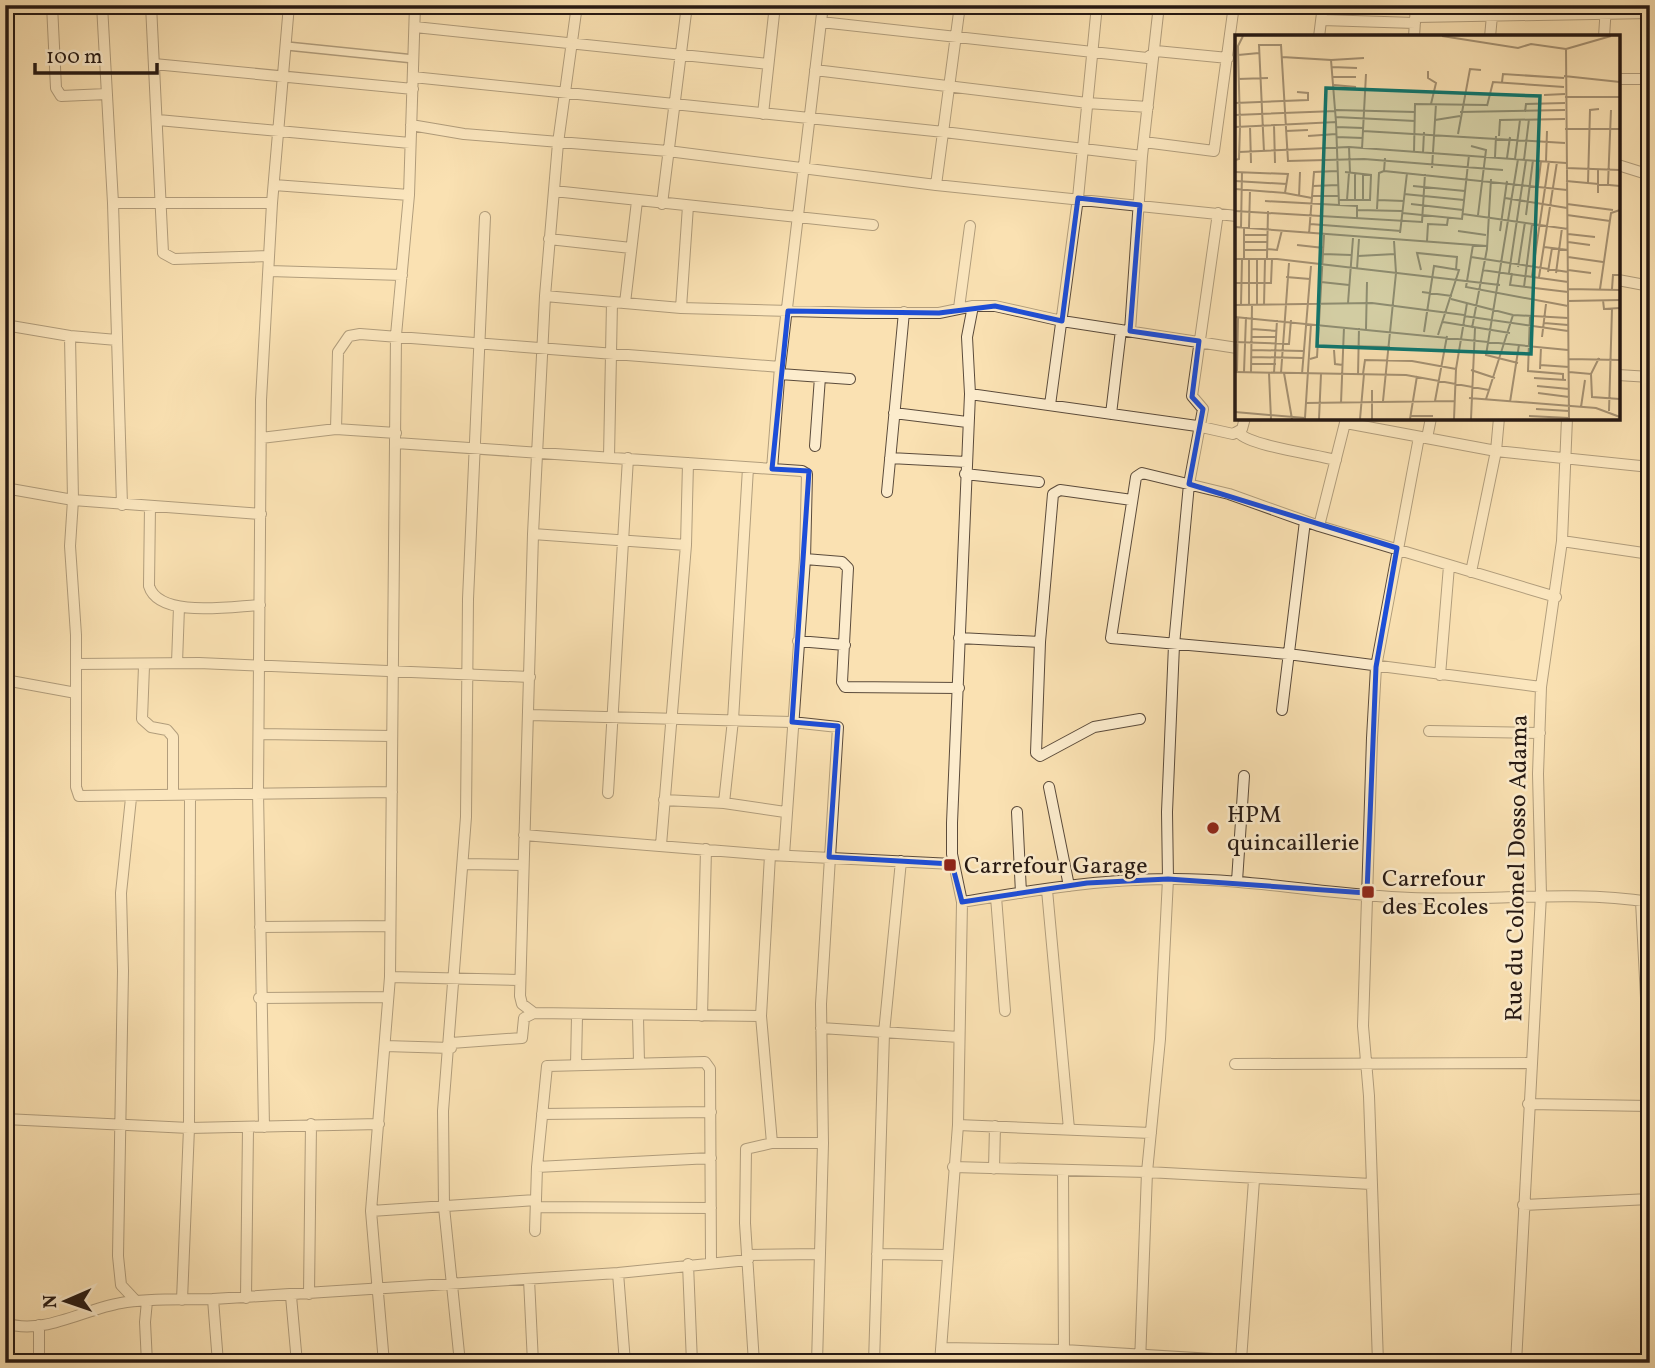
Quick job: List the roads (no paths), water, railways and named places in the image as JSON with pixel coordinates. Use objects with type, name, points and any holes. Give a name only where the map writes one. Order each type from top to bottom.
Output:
[{"type":"street","points":[[51,5],[56,88],[61,96],[107,94]]},
{"type":"street","points":[[102,5],[113,203],[122,505]]},
{"type":"street","points":[[151,5],[163,253],[168,258],[269,256]]},
{"type":"street","points":[[264,1127],[259,998],[258,792],[261,438],[272,203],[289,5]]},
{"type":"street","points":[[384,1363],[372,1211],[390,977],[396,335],[409,195],[415,5]]},
{"type":"street","points":[[534,1013],[522,1004],[520,979],[530,716],[533,534],[549,239],[564,92],[577,5]]},
{"type":"street","points":[[662,204],[687,5]]},
{"type":"street","points":[[764,114],[775,5]]},
{"type":"street","points":[[772,469],[797,215],[823,5]]},
{"type":"street","points":[[936,184],[960,5]]},
{"type":"street","points":[[1050,405],[1078,198],[1097,5]]},
{"type":"street","points":[[1111,414],[1126,330],[1159,7],[1119,5]]},
{"type":"street","points":[[1144,142],[1214,151],[1234,5]]},
{"type":"street","points":[[1319,35],[1323,5]]},
{"type":"street","points":[[1490,35],[1493,5]]},
{"type":"street","points":[[1322,20],[1416,15],[1492,17],[1606,9],[1650,13]]},
{"type":"street","points":[[1604,35],[1606,9]]},
{"type":"street","points":[[1414,35],[1416,15]]},
{"type":"street","points":[[821,22],[1147,58],[1156,51],[1228,58]]},
{"type":"street","points":[[415,27],[768,64]]},
{"type":"street","points":[[287,46],[414,59]]},
{"type":"street","points":[[154,64],[413,89]]},
{"type":"street","points":[[815,70],[1087,103],[1148,107]]},
{"type":"street","points":[[413,77],[944,132],[1142,156]]},
{"type":"street","points":[[1620,79],[1650,79]]},
{"type":"street","points":[[1223,94],[1235,96]]},
{"type":"street","points":[[158,120],[410,143]]},
{"type":"street","points":[[411,125],[464,134],[668,150],[936,184],[1235,216]]},
{"type":"street","points":[[1620,166],[1650,175]]},
{"type":"street","points":[[274,184],[409,195]]},
{"type":"street","points":[[554,191],[873,225]]},
{"type":"street","points":[[625,303],[637,201]]},
{"type":"street","points":[[113,203],[272,203]]},
{"type":"street","points":[[681,308],[688,206]]},
{"type":"street","points":[[1140,1358],[1147,1172],[1168,879],[1167,812],[1174,645],[1189,484],[1202,406],[1192,396],[1218,213]]},
{"type":"street","points":[[460,1363],[444,1207],[443,1111],[451,1046],[463,864],[468,599],[485,217]]},
{"type":"street","points":[[959,308],[970,226]]},
{"type":"street","points":[[549,239],[631,248]]},
{"type":"street","points":[[269,271],[402,275]]},
{"type":"street","points":[[1620,279],[1650,286]]},
{"type":"street","points":[[545,296],[681,308],[788,311],[939,313],[973,306],[1015,309],[1062,321],[1235,348]]},
{"type":"street","points":[[609,457],[612,302]]},
{"type":"street","points":[[940,1363],[946,1255],[958,1125],[962,902],[953,864],[952,823],[970,394],[966,363],[973,306]]},
{"type":"street","points":[[887,492],[904,312]]},
{"type":"street","points":[[5,326],[117,340]]},
{"type":"street","points":[[336,429],[338,352],[349,336],[360,334],[478,341],[542,351],[610,354],[850,379]]},
{"type":"street","points":[[70,336],[74,500],[70,546],[76,664],[76,787],[79,796],[131,798],[258,792],[391,792]]},
{"type":"street","points":[[1620,374],[1650,377]]},
{"type":"street","points":[[815,446],[820,377]]},
{"type":"street","points":[[970,394],[1239,433],[1247,441],[1336,460]]},
{"type":"street","points":[[894,413],[967,422]]},
{"type":"street","points":[[1239,433],[1244,420]]},
{"type":"street","points":[[1378,1363],[1363,1026],[1377,667],[1397,548],[1423,438],[1430,420]]},
{"type":"street","points":[[1471,572],[1496,451],[1499,420]]},
{"type":"street","name":"Rue du Colonel Dosso Adama","points":[[1516,1363],[1541,895],[1541,687],[1562,541],[1567,420]]},
{"type":"street","points":[[1319,526],[1346,421],[1496,451],[1650,467]]},
{"type":"street","points":[[261,438],[336,429],[474,447],[772,469],[807,474],[804,559],[784,855]]},
{"type":"street","points":[[608,793],[628,458]]},
{"type":"street","points":[[890,458],[966,462]]},
{"type":"street","points":[[661,845],[686,545],[688,463]]},
{"type":"street","points":[[724,803],[733,720],[748,468]]},
{"type":"street","points":[[965,474],[1039,482]]},
{"type":"street","points":[[1541,687],[1288,654],[1111,638],[1138,474],[1189,484],[1556,597]]},
{"type":"street","points":[[5,488],[122,505],[261,514]]},
{"type":"street","points":[[1132,500],[1060,490],[1053,494],[1040,642],[1037,756],[1094,727],[1140,719]]},
{"type":"street","points":[[150,506],[149,586],[160,602],[179,607],[260,605]]},
{"type":"street","points":[[1282,710],[1305,521]]},
{"type":"street","points":[[533,534],[686,545]]},
{"type":"street","points":[[1562,541],[1650,554]]},
{"type":"street","points":[[804,559],[842,562],[848,568],[842,681],[845,687],[959,688]]},
{"type":"street","points":[[1440,675],[1449,566]]},
{"type":"street","points":[[177,663],[179,607]]},
{"type":"street","points":[[959,638],[1040,642]]},
{"type":"street","points":[[798,641],[845,645]]},
{"type":"street","points":[[76,664],[144,666],[177,663],[530,677]]},
{"type":"street","points":[[144,666],[142,719],[151,727],[167,730],[173,737],[173,795]]},
{"type":"street","points":[[5,680],[76,693]]},
{"type":"street","points":[[530,716],[792,722],[838,727],[821,1028],[823,1143],[817,1363]]},
{"type":"street","points":[[1429,731],[1540,733]]},
{"type":"street","points":[[259,734],[392,736]]},
{"type":"street","points":[[1237,881],[1244,776]]},
{"type":"street","points":[[1049,787],[1069,886]]},
{"type":"street","points":[[182,1300],[189,1128],[190,794]]},
{"type":"street","points":[[131,798],[121,893],[118,1273],[121,1285],[136,1301]]},
{"type":"street","points":[[664,800],[724,803],[785,811]]},
{"type":"street","points":[[1017,812],[1021,893]]},
{"type":"street","points":[[524,835],[770,855],[953,864]]},
{"type":"street","points":[[702,1016],[706,849]]},
{"type":"street","points":[[770,855],[761,1016],[772,1143]]},
{"type":"street","points":[[874,1363],[884,1033],[901,861]]},
{"type":"street","points":[[463,864],[523,865]]},
{"type":"street","points":[[962,902],[1069,886],[1168,879],[1237,881],[1411,898],[1541,895],[1646,901],[1650,1075]]},
{"type":"street","points":[[1047,890],[1069,1129]]},
{"type":"street","points":[[996,897],[1005,1011]]},
{"type":"street","points":[[260,927],[390,926]]},
{"type":"street","points":[[390,977],[520,979]]},
{"type":"street","points":[[259,998],[388,997]]},
{"type":"street","points":[[385,1046],[451,1046],[522,1038],[524,1018],[534,1013],[638,1017],[761,1016]]},
{"type":"street","points":[[576,1065],[577,1016]]},
{"type":"street","points":[[638,1017],[639,1063]]},
{"type":"street","points":[[821,1028],[959,1037]]},
{"type":"street","points":[[535,1231],[537,1167],[547,1066],[705,1062],[710,1069],[711,1262]]},
{"type":"street","points":[[1235,1064],[1531,1063]]},
{"type":"street","points":[[1528,1104],[1650,1106]]},
{"type":"street","points":[[542,1114],[710,1112]]},
{"type":"street","points":[[5,1119],[189,1128],[379,1124]]},
{"type":"street","points":[[309,1294],[311,1124]]},
{"type":"street","points":[[958,1125],[1151,1133]]},
{"type":"street","points":[[994,1169],[995,1126]]},
{"type":"street","points":[[246,1298],[248,1128]]},
{"type":"street","points":[[754,1363],[746,1149],[772,1143],[823,1143]]},
{"type":"street","points":[[1523,1205],[1649,1199],[1650,1153]]},
{"type":"street","points":[[537,1167],[711,1158]]},
{"type":"street","points":[[953,1167],[1147,1172],[1254,1180],[1371,1184]]},
{"type":"street","points":[[1063,1171],[1064,1350]]},
{"type":"street","points":[[1241,1360],[1254,1180]]},
{"type":"street","points":[[372,1211],[536,1204],[711,1209]]},
{"type":"street","points":[[5,1323],[39,1325],[136,1301],[290,1296],[618,1273],[748,1258],[820,1254]]},
{"type":"street","points":[[877,1254],[946,1255]]},
{"type":"street","points":[[688,1264],[692,1363]]},
{"type":"street","points":[[618,1273],[625,1363]]},
{"type":"street","points":[[529,1279],[533,1363]]},
{"type":"street","points":[[290,1296],[297,1363]]},
{"type":"street","points":[[213,1299],[218,1363]]},
{"type":"street","points":[[147,1301],[147,1363]]},
{"type":"street","points":[[39,1325],[39,1363]]},
{"type":"street","points":[[941,1348],[1064,1350],[1140,1358],[1278,1363]]},
{"type":"street","points":[[1023,1350],[1023,1363]]},
{"type":"place","name":"HPM quincaillerie","points":[[1213,828]]},
{"type":"place","name":"Carrefour Garage","points":[[950,865]]},
{"type":"place","name":"Carrefour des Ecoles","points":[[1368,892]]}]
